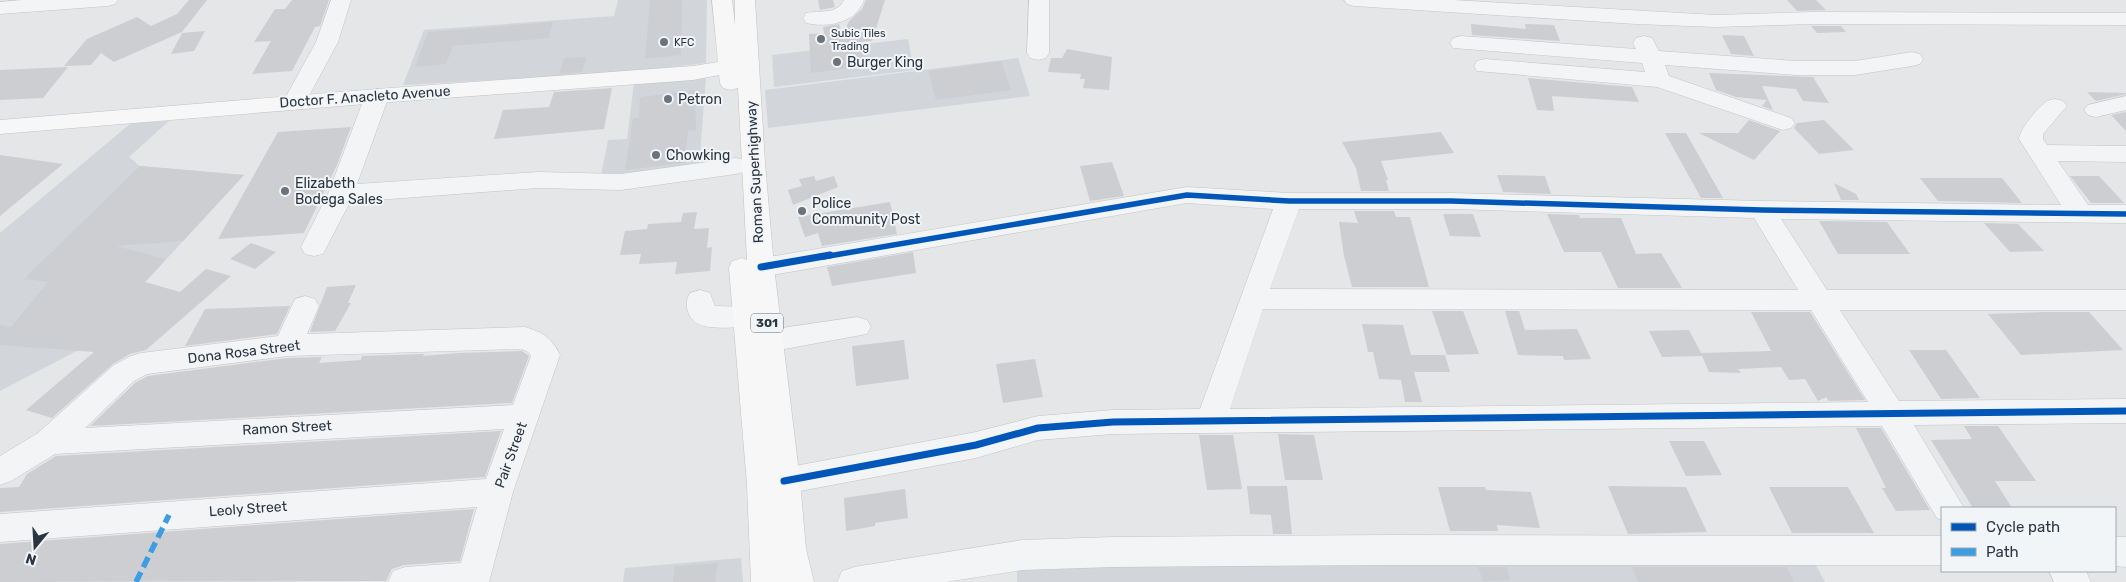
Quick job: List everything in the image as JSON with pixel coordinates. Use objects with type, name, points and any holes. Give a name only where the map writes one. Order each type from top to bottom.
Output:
[{"type":"main road","name":"Roman Superhighway","points":[[722,0],[739,65],[753,163],[768,341],[790,549],[797,582]]},
{"type":"main road","name":"Roman Superhighway","points":[[745,0],[739,65],[736,166],[747,316],[763,486],[768,582]]},
{"type":"main road","name":"Doctor F. Anacleto Avenue","points":[[0,127],[295,102],[693,74],[739,65]]},
{"type":"street","points":[[0,8],[39,3],[108,0]]},
{"type":"street","points":[[295,102],[327,42],[341,0]]},
{"type":"street","points":[[814,18],[846,14],[852,9],[854,0]]},
{"type":"street","points":[[1038,53],[1039,0]]},
{"type":"street","points":[[1354,0],[1630,9],[1716,21],[1815,18],[2126,19]]},
{"type":"street","points":[[1630,9],[1660,80]]},
{"type":"street","points":[[1461,44],[1796,68],[1855,68],[1912,59]]},
{"type":"street","points":[[1485,66],[1660,80],[1783,123]]},
{"type":"street","points":[[314,247],[341,194],[377,96]]},
{"type":"street","points":[[2096,110],[2126,103]]},
{"type":"street","points":[[2056,106],[2031,133],[2031,139],[2080,213]]},
{"type":"street","points":[[2039,152],[2126,154]]},
{"type":"street","points":[[341,194],[538,180],[621,182],[736,166]]},
{"type":"street","points":[[761,267],[1187,195],[1289,201],[1451,201],[1762,210],[2126,214]]},
{"type":"street","points":[[1211,421],[1289,201]]},
{"type":"street","points":[[1762,210],[1947,507]]},
{"type":"street","points":[[1253,299],[2126,300]]},
{"type":"street","points":[[700,300],[702,312],[706,316],[747,316]]},
{"type":"street","points":[[288,345],[305,306]]},
{"type":"street","points":[[768,341],[857,327]]},
{"type":"street","name":"Dona Rosa Street","points":[[0,472],[49,442],[124,373],[132,367],[141,364],[288,345],[526,338]]},
{"type":"street","name":"Pair Street","points":[[473,579],[497,492],[546,355],[538,344],[526,338]]},
{"type":"street","points":[[784,481],[976,445],[1038,428],[1113,422],[2126,411]]},
{"type":"street","name":"Ramon Street","points":[[49,442],[525,416]]},
{"type":"street","name":"Leoly Street","points":[[0,528],[497,492]]},
{"type":"street","points":[[854,582],[1022,555],[1113,552],[1390,550],[1941,551]]},
{"type":"street","points":[[406,582],[473,579]]},
{"type":"shaded area","points":[[618,0],[707,0],[706,63],[611,74],[403,85],[424,30],[614,16]]},
{"type":"shaded area","points":[[908,39],[914,70],[774,87],[772,55]]},
{"type":"shaded area","points":[[1018,58],[1030,96],[768,128],[765,90]]},
{"type":"shaded area","points":[[706,78],[699,167],[601,175],[608,140],[627,139],[634,83]]},
{"type":"shaded area","points":[[169,121],[129,157],[140,166],[244,175],[138,290],[113,332],[0,391],[0,233],[131,123]]},
{"type":"shaded area","points":[[1811,556],[1825,582],[1017,582],[1017,565]]},
{"type":"shaded area","points":[[741,558],[743,582],[623,582],[625,568]]},
{"type":"building","points":[[189,0],[207,0],[182,32],[114,62],[101,53],[91,65],[64,66],[87,39],[137,17],[151,26],[177,14]]},
{"type":"building","points":[[292,0],[329,0],[320,26],[315,27],[292,71],[252,74],[271,41],[254,42],[275,9],[285,9]]},
{"type":"building","points":[[650,0],[682,0],[681,55],[645,59]]},
{"type":"building","points":[[818,0],[833,0],[835,7],[820,10]]},
{"type":"building","points":[[866,0],[885,0],[872,41],[860,42],[865,66],[811,73],[809,34],[824,33],[823,27],[839,24],[842,38],[849,21],[862,9]]},
{"type":"building","points":[[1787,0],[1816,0],[1826,10],[1797,11]]},
{"type":"building","points":[[553,22],[549,38],[453,46],[446,64],[415,67],[428,32]]},
{"type":"building","points":[[1471,24],[1526,29],[1525,24],[1554,25],[1560,41],[1472,35]]},
{"type":"building","points":[[1811,26],[1841,26],[1846,32],[1817,33]]},
{"type":"building","points":[[205,31],[194,51],[171,54],[182,33]]},
{"type":"building","points":[[1722,35],[1744,36],[1754,56],[1731,54]]},
{"type":"building","points":[[1067,49],[1112,57],[1109,90],[1083,88],[1085,79],[1080,79],[1081,74],[1048,72],[1051,58],[1062,58]]},
{"type":"building","points":[[587,57],[582,72],[559,74],[564,58]]},
{"type":"building","points":[[1001,61],[1011,90],[936,100],[928,71]]},
{"type":"building","points":[[68,67],[43,98],[0,100],[0,70]]},
{"type":"building","points":[[1709,73],[1813,77],[1829,103],[1803,101],[1796,89],[1762,86],[1773,110],[1762,106],[1767,100],[1736,97],[1716,90]]},
{"type":"building","points":[[1528,78],[1632,87],[1639,102],[1552,96],[1554,111],[1537,110]]},
{"type":"building","points":[[612,88],[604,129],[494,139],[503,110],[549,107],[554,92]]},
{"type":"building","points":[[695,90],[696,130],[688,131],[684,163],[625,170],[633,118],[639,118],[640,97]]},
{"type":"building","points":[[2087,92],[2126,93],[2126,94],[2096,101]]},
{"type":"building","points":[[2126,112],[2126,131],[2111,115]]},
{"type":"building","points":[[1749,120],[1780,131],[1754,160],[1699,133],[1738,133]]},
{"type":"building","points":[[1824,120],[1854,150],[1819,154],[1794,128],[1797,123]]},
{"type":"building","name":"Elizabeth Bodega Sales","points":[[351,127],[337,165],[304,233],[218,239],[278,132]]},
{"type":"building","points":[[1441,132],[1454,153],[1381,161],[1388,180],[1386,180],[1389,191],[1361,191],[1356,168],[1342,142]]},
{"type":"building","points":[[1665,133],[1686,133],[1723,198],[1701,198]]},
{"type":"building","points":[[0,155],[63,164],[0,216]]},
{"type":"building","points":[[1112,162],[1124,196],[1090,201],[1080,166]]},
{"type":"building","points":[[140,166],[244,175],[183,241],[116,246],[166,259],[145,282],[180,292],[206,269],[231,276],[146,350],[130,354],[113,364],[52,418],[26,410],[94,352],[0,345],[0,325],[11,327],[48,282],[24,279]]},
{"type":"building","points":[[1497,175],[1545,176],[1551,194],[1503,192]]},
{"type":"building","points":[[814,176],[816,181],[834,176],[838,187],[793,205],[788,190],[802,186],[799,179]]},
{"type":"building","points":[[2070,176],[2099,176],[2124,203],[2091,203]]},
{"type":"building","points":[[1920,178],[2002,178],[2022,203],[1938,201]]},
{"type":"building","points":[[1834,183],[1856,194],[1859,200],[1841,200]]},
{"type":"building","points":[[890,202],[897,234],[822,246],[818,233],[805,237],[798,217]]},
{"type":"building","points":[[1354,211],[1394,211],[1396,217],[1410,217],[1429,287],[1352,287],[1344,256],[1339,222],[1358,223]]},
{"type":"building","points":[[697,212],[694,229],[709,228],[707,248],[712,247],[710,271],[675,274],[677,262],[639,264],[641,254],[620,255],[625,231],[647,229],[648,224],[681,222],[683,213]]},
{"type":"building","points":[[1443,214],[1473,214],[1481,237],[1450,236]]},
{"type":"building","points":[[1547,214],[1579,215],[1580,218],[1621,218],[1636,254],[1661,253],[1682,288],[1618,288],[1601,252],[1564,252]]},
{"type":"building","points":[[1819,221],[1887,222],[1910,254],[1838,254]]},
{"type":"building","points":[[1984,223],[2018,224],[2044,251],[2010,252]]},
{"type":"building","points":[[251,243],[276,252],[255,269],[230,259]]},
{"type":"building","points":[[913,252],[916,273],[832,286],[827,267]]},
{"type":"building","points":[[356,285],[348,303],[351,303],[335,331],[310,332],[327,287]]},
{"type":"building","points":[[290,306],[277,334],[185,346],[205,309]]},
{"type":"building","points":[[1432,311],[1463,311],[1479,354],[1447,355]]},
{"type":"building","points":[[1505,311],[1519,311],[1525,330],[1577,329],[1591,359],[1564,360],[1563,356],[1518,355]]},
{"type":"building","points":[[1751,312],[1810,312],[1865,400],[1829,401],[1826,397],[1818,401],[1805,379],[1789,380],[1781,367],[1738,369],[1741,373],[1709,372],[1702,356],[1662,357],[1649,331],[1689,330],[1701,353],[1771,351]]},
{"type":"building","points":[[2089,312],[2123,350],[2021,355],[1988,314]]},
{"type":"building","points":[[1362,324],[1403,325],[1411,355],[1445,355],[1450,372],[1414,372],[1422,402],[1405,402],[1401,380],[1379,379],[1373,352],[1368,352]]},
{"type":"building","points":[[904,340],[909,379],[856,386],[852,346]]},
{"type":"building","points":[[1909,350],[1946,350],[1980,398],[1941,399]]},
{"type":"building","points":[[522,351],[529,356],[512,403],[90,426],[135,383],[148,376],[288,358],[322,357],[319,363],[361,360],[362,356],[424,354],[423,356]]},
{"type":"building","points":[[1035,359],[1043,397],[1003,403],[996,364]]},
{"type":"building","points":[[1964,426],[1998,426],[2036,481],[1995,481],[2011,507],[1972,507],[1931,440],[1972,439]]},
{"type":"building","points":[[1856,428],[1881,428],[1930,510],[1896,511],[1882,488],[1886,488]]},
{"type":"building","points":[[501,431],[485,477],[0,512],[0,488],[19,487],[27,474],[56,456]]},
{"type":"building","points":[[1278,434],[1314,435],[1323,480],[1285,480]]},
{"type":"building","points":[[1199,435],[1233,435],[1242,489],[1207,490]]},
{"type":"building","points":[[1669,441],[1704,441],[1722,475],[1686,476]]},
{"type":"building","points":[[1247,486],[1287,486],[1292,534],[1273,534],[1271,515],[1250,514]]},
{"type":"building","points":[[1608,486],[1686,487],[1707,532],[1628,534]]},
{"type":"building","points":[[1438,487],[1485,487],[1486,490],[1531,492],[1540,528],[1497,525],[1498,531],[1450,531]]},
{"type":"building","points":[[1769,487],[1848,487],[1874,533],[1792,533]]},
{"type":"building","points":[[905,489],[908,518],[875,523],[875,526],[846,531],[844,498]]},
{"type":"building","points":[[474,509],[460,561],[404,565],[392,569],[386,581],[0,582],[0,544]]},
{"type":"building","points":[[718,563],[715,582],[673,582],[675,566]]},
{"type":"building","points":[[1478,567],[1506,567],[1511,580],[1483,581]]},
{"type":"building","points":[[1632,567],[1786,567],[1794,582],[1638,582]]},
{"type":"marked path","points":[[136,582],[169,515]]},
{"type":"cycle path","points":[[761,267],[1187,195],[1289,201],[1451,201],[1762,210],[2126,214]]},
{"type":"cycle path","points":[[784,481],[976,445],[1038,428],[1113,422],[2126,411]]},
{"type":"place","name":"Subic Tiles Trading","points":[[821,39]]},
{"type":"place","name":"KFC","points":[[664,42]]},
{"type":"place","name":"Burger King","points":[[837,62]]},
{"type":"place","name":"Petron","points":[[668,99]]},
{"type":"place","name":"Chowking","points":[[656,155]]},
{"type":"place","name":"Elizabeth Bodega Sales","points":[[285,191]]},
{"type":"place","name":"Police Community Post","points":[[802,211]]}]
